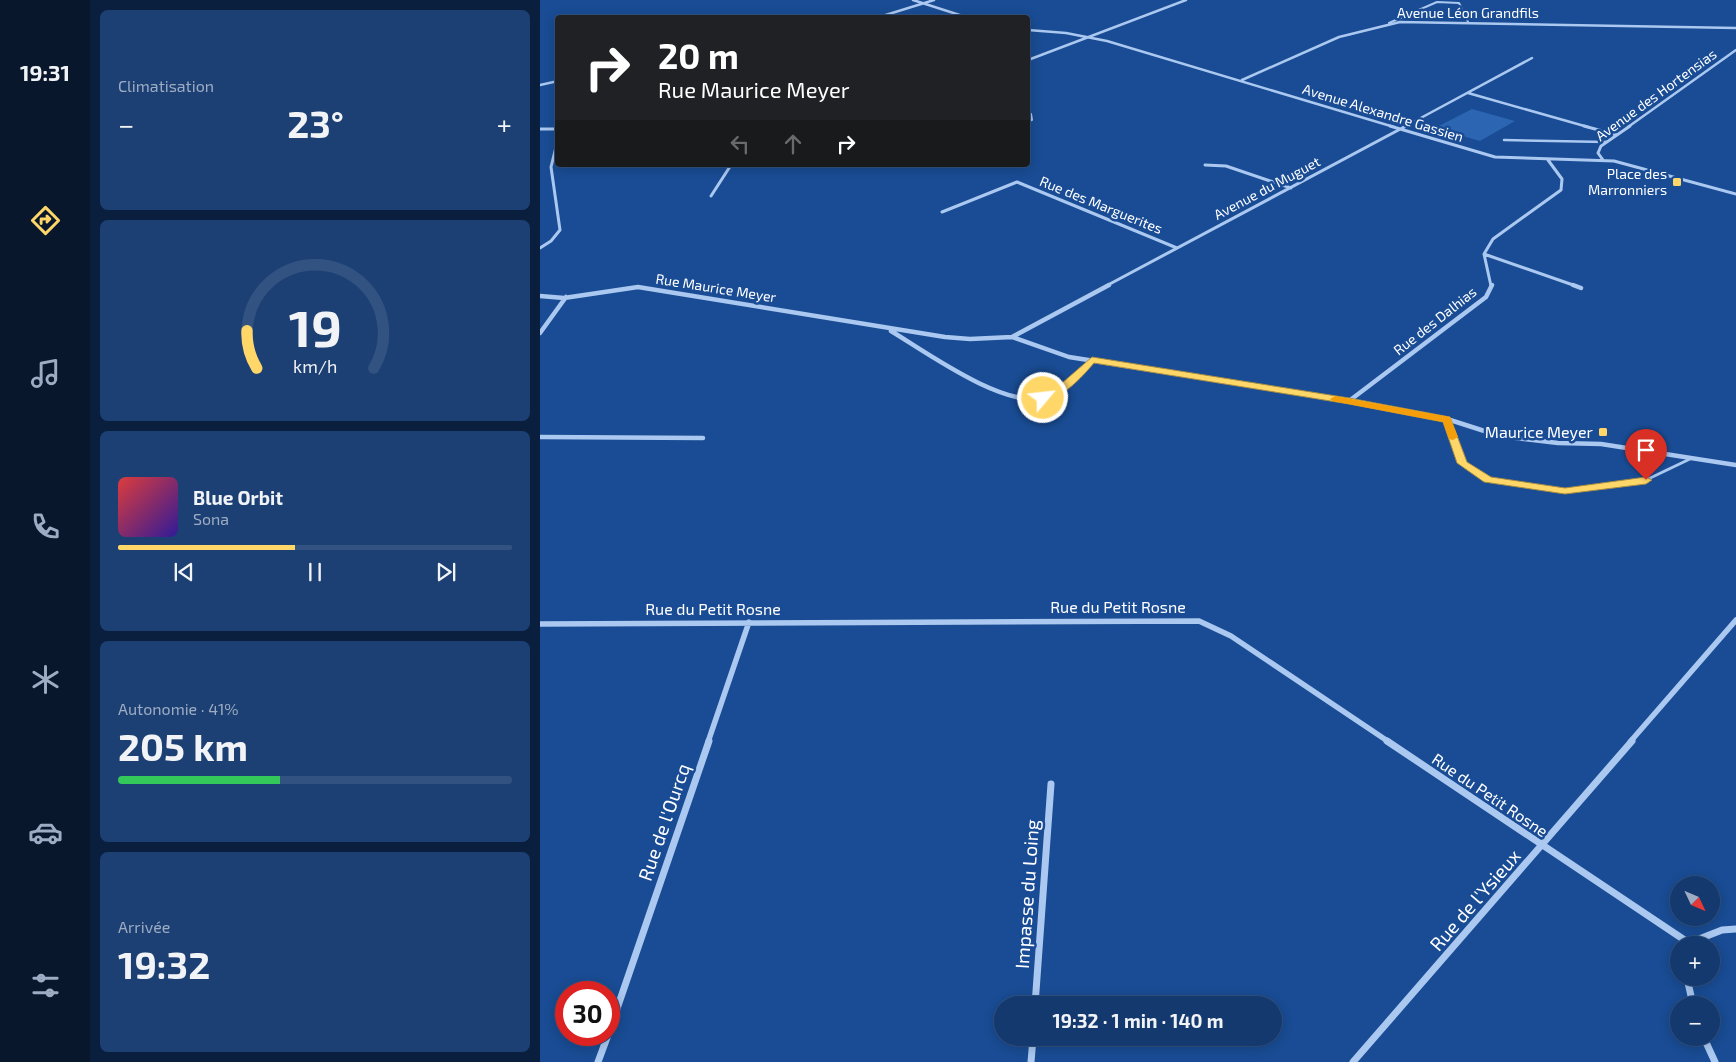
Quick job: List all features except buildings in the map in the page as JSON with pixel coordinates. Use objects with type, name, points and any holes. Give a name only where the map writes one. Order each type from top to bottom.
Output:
[{"type":"street","points":[[913,0],[960,15]]},
{"type":"street","points":[[885,15],[934,0]]},
{"type":"street","points":[[1030,59],[1084,37],[1186,0]]},
{"type":"street","name":"Avenue Léon Grandfils","points":[[1241,81],[1348,33],[1389,23],[1468,22],[1736,28]]},
{"type":"street","name":"Avenue Alexandre Gassien","points":[[1030,30],[1084,37],[1402,128],[1495,157],[1548,160],[1603,160],[1629,164],[1736,194]]},
{"type":"street","name":"Avenue des Hortensias","points":[[1603,160],[1598,153],[1606,142],[1736,50]]},
{"type":"street","name":"Avenue du Muguet","points":[[1012,337],[1532,58]]},
{"type":"street","points":[[540,85],[555,82]]},
{"type":"street","points":[[1468,92],[1617,135]]},
{"type":"street","points":[[540,129],[555,129]]},
{"type":"street","points":[[540,248],[551,241],[560,230],[551,167],[555,151]]},
{"type":"street","points":[[1548,160],[1562,179],[1561,190],[1493,239],[1484,254],[1581,288]]},
{"type":"street","points":[[551,167],[555,164]]},
{"type":"street","points":[[1204,165],[1226,166],[1291,188]]},
{"type":"street","points":[[711,196],[730,167]]},
{"type":"street","name":"Rue des Marguerites","points":[[942,212],[1017,182],[1177,248]]},
{"type":"street","name":"Rue des Dalhias","points":[[1349,401],[1486,297],[1492,286],[1484,254]]},
{"type":"street","name":"Rue Maurice Meyer","points":[[540,296],[566,297],[615,288],[638,287],[887,328],[970,339],[1012,337],[1069,357],[1349,401],[1447,419],[1500,436],[1558,443],[1601,444],[1736,464]]},
{"type":"street","points":[[540,333],[566,297]]},
{"type":"street","name":"Rue Maurice Meyer","points":[[887,328],[990,388],[1025,400],[1043,398],[1058,392],[1092,360]]},
{"type":"street","points":[[540,436],[703,438]]},
{"type":"street","name":"Rue de l'Ysieux","points":[[1353,1062],[1736,620]]},
{"type":"street","name":"Rue du Petit Rosne","points":[[540,624],[1199,621],[1231,636],[1677,936]]},
{"type":"street","name":"Rue de l'Ourcq","points":[[620,999],[749,622]]},
{"type":"street","name":"Impasse du Loing","points":[[1036,996],[1051,784]]},
{"type":"street","points":[[1708,936],[1722,930],[1736,929]]},
{"type":"street","name":"Rue de l'Ourcq","points":[[598,1062],[604,1046]]},
{"type":"street","points":[[1031,1062],[1032,1046]]},
{"type":"street","points":[[1708,1046],[1715,1062]]},
{"type":"lane","points":[[1389,23],[1437,2],[1458,3],[1468,22]]},
{"type":"lane","points":[[1504,140],[1606,142]]},
{"type":"lane","points":[[1447,419],[1462,463],[1488,480],[1565,491],[1646,480],[1693,458]]},
{"type":"shaded area","points":[[1472,109],[1515,121],[1480,141],[1435,128]]},
{"type":"slow traffic","points":[[1335,399],[1447,419],[1453,437]]},
{"type":"place","name":"Place des Marronniers","points":[[1677,182]]},
{"type":"place","name":"Maurice Meyer","points":[[1603,432]]},
{"type":"route","points":[[1043,398],[1058,392],[1092,360],[1349,401],[1447,419],[1462,463],[1488,480],[1565,491],[1646,480]]}]
